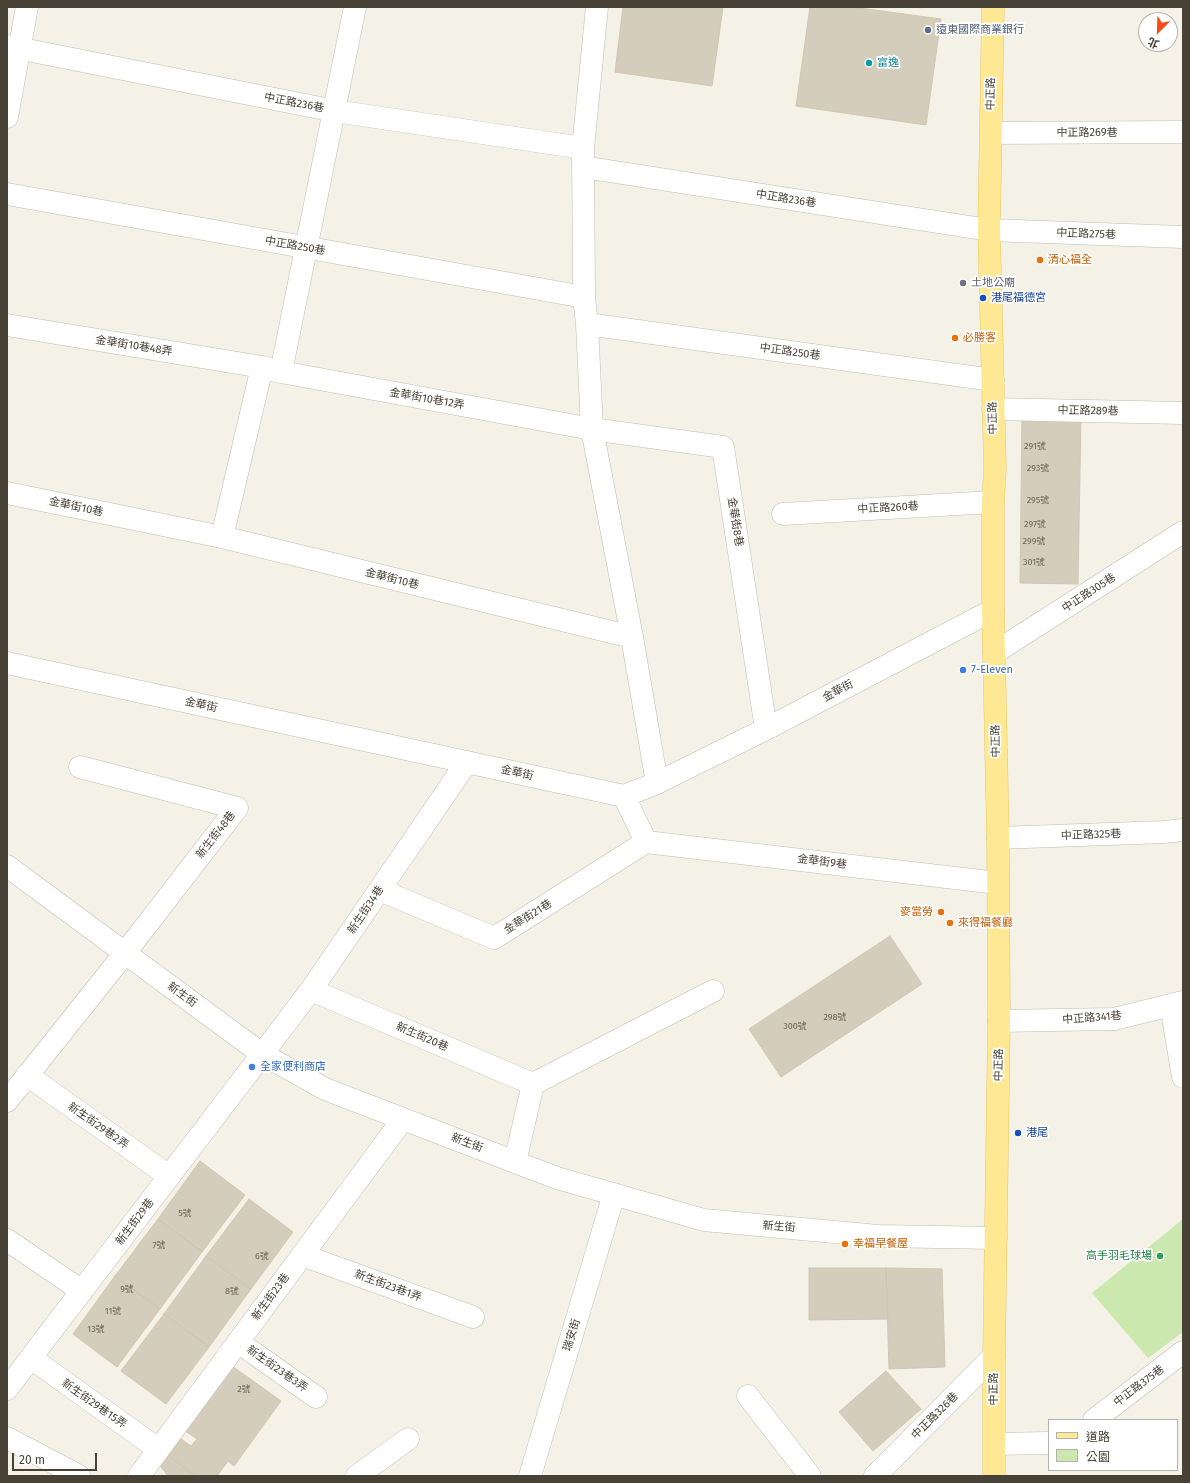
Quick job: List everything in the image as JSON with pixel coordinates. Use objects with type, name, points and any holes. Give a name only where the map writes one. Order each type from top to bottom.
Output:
[{"type":"main road","name":"中正路","points":[[993,7],[989,230],[995,469],[993,502],[993,610],[998,838],[999,1021],[994,1356],[994,1476]]},
{"type":"street","points":[[7,117],[13,47],[27,7]]},
{"type":"street","points":[[222,537],[306,248],[355,7]]},
{"type":"street","points":[[597,7],[583,157],[584,297],[587,324],[592,429],[632,637],[657,783]]},
{"type":"street","name":"中正路236巷","points":[[13,47],[335,111],[989,230]]},
{"type":"street","name":"中正路269巷","points":[[991,133],[1183,132]]},
{"type":"street","name":"中正路250巷","points":[[7,194],[584,297]]},
{"type":"street","name":"中正路275巷","points":[[989,230],[1183,237]]},
{"type":"street","name":"中正路250巷","points":[[587,324],[993,380]]},
{"type":"street","name":"金華街10巷48弄","points":[[7,325],[272,369]]},
{"type":"street","name":"金華街10巷12弄","points":[[272,369],[592,429]]},
{"type":"street","name":"中正路289巷","points":[[993,409],[1183,413]]},
{"type":"street","name":"金華街8巷","points":[[592,429],[724,447],[766,729]]},
{"type":"street","name":"金華街10巷","points":[[7,493],[222,537],[632,637]]},
{"type":"street","name":"中正路260巷","points":[[783,514],[993,502]]},
{"type":"street","name":"中正路305巷","points":[[994,653],[1183,532]]},
{"type":"street","name":"金華街","points":[[7,663],[624,796],[657,783],[766,729],[993,610]]},
{"type":"street","name":"新生街34巷","points":[[262,1054],[311,990],[467,762]]},
{"type":"street","name":"新生街48巷","points":[[80,767],[237,808],[125,953]]},
{"type":"street","points":[[624,796],[646,842]]},
{"type":"street","name":"中正路325巷","points":[[998,838],[1183,830]]},
{"type":"street","name":"金華街21巷","points":[[380,890],[494,938],[646,842]]},
{"type":"street","name":"金華街9巷","points":[[646,842],[998,883]]},
{"type":"street","name":"新生街","points":[[7,866],[262,1054],[325,1089],[557,1178],[704,1220],[878,1236],[996,1238]]},
{"type":"street","points":[[9,1095],[27,1075],[125,953]]},
{"type":"street","name":"新生街20巷","points":[[311,990],[533,1084]]},
{"type":"street","points":[[515,1162],[533,1084],[713,991]]},
{"type":"street","points":[[1177,1003],[1183,1077]]},
{"type":"street","name":"中正路341巷","points":[[999,1021],[1114,1018],[1177,1003]]},
{"type":"street","name":"新生街29巷","points":[[7,1389],[262,1054]]},
{"type":"street","name":"新生街29巷2弄","points":[[27,1075],[169,1176]]},
{"type":"street","name":"新生街23巷","points":[[139,1476],[403,1119]]},
{"type":"street","name":"瑞安街","points":[[530,1476],[614,1194]]},
{"type":"street","points":[[7,1240],[82,1291]]},
{"type":"street","name":"新生街23巷1弄","points":[[302,1255],[473,1318]]},
{"type":"street","name":"新生街23巷3弄","points":[[238,1342],[316,1397]]},
{"type":"street","name":"中正路375巷","points":[[1095,1419],[1183,1352]]},
{"type":"street","name":"中正路326巷","points":[[875,1476],[994,1356]]},
{"type":"street","name":"新生街29巷15弄","points":[[30,1358],[158,1449]]},
{"type":"street","points":[[748,1396],[810,1476]]},
{"type":"street","points":[[7,1438],[79,1476]]},
{"type":"street","points":[[357,1476],[408,1439]]},
{"type":"street","points":[[995,1444],[1048,1443]]},
{"type":"green space","name":"高手羽毛球場","points":[[1183,1219],[1183,1332],[1148,1358],[1092,1293]]},
{"type":"building","points":[[623,7],[723,7],[712,86],[615,72]]},
{"type":"building","name":"富逸","points":[[810,7],[852,7],[941,19],[926,125],[796,106]]},
{"type":"building","points":[[1022,414],[1081,415],[1078,584],[1020,583]]},
{"type":"building","points":[[890,936],[922,984],[781,1077],[749,1029]]},
{"type":"building","points":[[200,1161],[245,1195],[202,1252],[158,1219]]},
{"type":"building","points":[[249,1199],[293,1232],[251,1289],[206,1256]]},
{"type":"building","points":[[158,1219],[202,1252],[160,1309],[115,1276]]},
{"type":"building","points":[[206,1256],[251,1289],[209,1347],[164,1314]]},
{"type":"building","points":[[809,1268],[886,1268],[888,1319],[809,1320]]},
{"type":"building","points":[[886,1268],[942,1269],[945,1367],[889,1369]]},
{"type":"building","points":[[115,1276],[160,1309],[117,1367],[73,1334]]},
{"type":"building","points":[[164,1314],[209,1347],[166,1404],[121,1371]]},
{"type":"building","points":[[225,1361],[281,1401],[234,1466],[228,1461],[217,1476],[196,1476],[165,1453],[177,1436],[191,1446],[197,1439],[178,1426]]},
{"type":"building","points":[[886,1371],[921,1409],[873,1451],[839,1412]]},
{"type":"building","points":[[165,1453],[196,1476],[168,1476],[158,1463]]},
{"type":"place","name":"遠東國際商業銀行","points":[[928,30]]},
{"type":"place","name":"富逸","points":[[869,63]]},
{"type":"place","name":"清心福全","points":[[1040,260]]},
{"type":"place","name":"土地公廟","points":[[963,283]]},
{"type":"place","name":"港尾福德宮","points":[[983,298]]},
{"type":"place","name":"必勝客","points":[[955,338]]},
{"type":"place","name":"7-Eleven","points":[[963,670]]},
{"type":"place","name":"麥當勞","points":[[941,912]]},
{"type":"place","name":"來得福餐廳","points":[[950,923]]},
{"type":"place","name":"全家便利商店","points":[[252,1067]]},
{"type":"place","name":"港尾","points":[[1018,1133]]},
{"type":"place","name":"幸福早餐屋","points":[[845,1244]]},
{"type":"place","name":"高手羽毛球場","points":[[1160,1256]]}]
